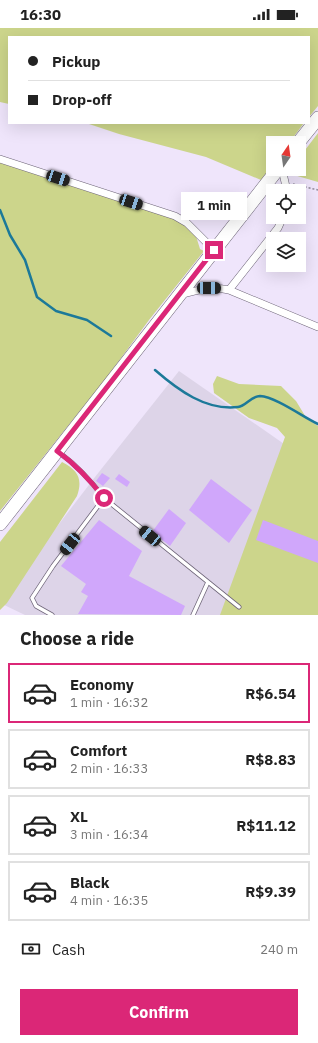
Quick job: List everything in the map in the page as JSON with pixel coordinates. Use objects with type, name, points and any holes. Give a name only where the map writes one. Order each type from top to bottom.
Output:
[{"type":"highway","points":[[304,136],[318,118]]},
{"type":"highway","points":[[0,524],[272,176]]},
{"type":"street","points":[[0,159],[175,216],[187,223],[214,250]]},
{"type":"street","points":[[284,176],[286,182]]},
{"type":"street","points":[[229,290],[280,224]]},
{"type":"street","points":[[180,294],[209,288],[229,290],[318,327]]},
{"type":"lane","points":[[57,451],[71,461],[97,488],[104,498],[239,607]]},
{"type":"lane","points":[[52,615],[36,606],[32,598],[53,566],[104,498]]},
{"type":"lane","points":[[193,615],[208,582]]},
{"type":"path","points":[[286,182],[318,190]]},
{"type":"shaded area","points":[[179,371],[287,446],[318,615],[25,615],[0,603],[0,601],[95,477]]},
{"type":"green space","points":[[0,28],[318,28],[318,106],[310,116],[310,36],[8,36],[8,104],[0,102]]},
{"type":"green space","points":[[89,124],[303,124],[294,136],[266,136],[266,173],[261,180],[206,157],[119,134]]},
{"type":"green space","points":[[318,133],[318,182],[297,176],[306,176],[306,149]]},
{"type":"green space","points":[[0,162],[179,220],[196,236],[200,249],[204,251],[149,320],[107,377],[0,511]]},
{"type":"green space","points":[[217,376],[239,384],[281,386],[296,401],[307,419],[318,426],[318,615],[220,615],[285,437],[277,428],[249,418],[214,393],[213,384]]},
{"type":"green space","points":[[62,462],[72,468],[78,476],[79,490],[77,496],[7,603],[0,610],[0,542]]},
{"type":"building","points":[[102,473],[110,478],[103,486],[96,481]]},
{"type":"building","points":[[119,474],[130,482],[127,487],[115,479]]},
{"type":"building","points":[[211,479],[252,510],[229,543],[189,510]]},
{"type":"building","points":[[169,509],[186,523],[170,546],[152,532]]},
{"type":"building","points":[[99,520],[142,551],[129,576],[185,606],[181,615],[78,614],[88,596],[81,592],[86,584],[61,566]]},
{"type":"building","points":[[263,520],[318,541],[318,563],[256,540]]},
{"type":"waterway","points":[[0,210],[10,235],[25,260],[37,297],[56,311],[87,320],[111,336]]},
{"type":"waterway","points":[[155,370],[183,392],[193,398],[215,406],[238,407],[244,405],[257,396],[266,397],[281,403],[318,424]]},
{"type":"route","points":[[104,498],[97,488],[71,461],[57,451],[214,250]]}]
